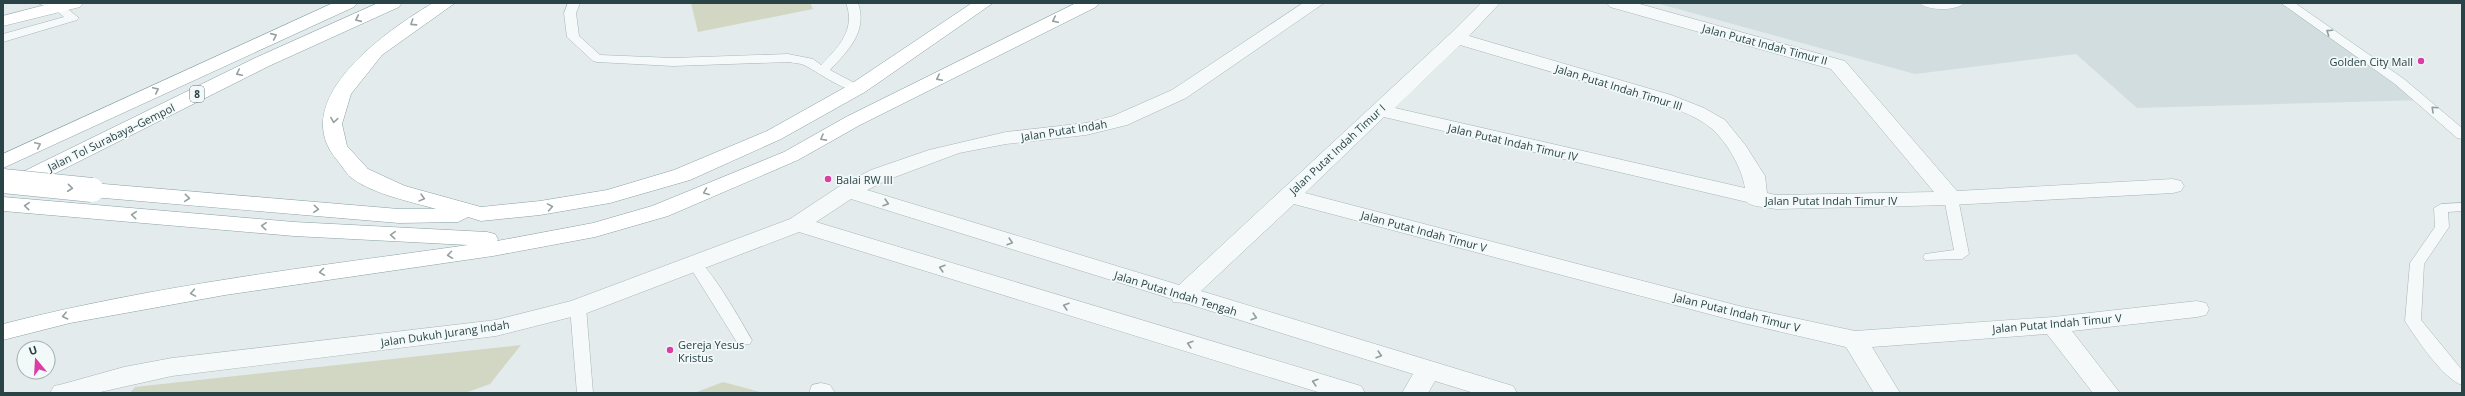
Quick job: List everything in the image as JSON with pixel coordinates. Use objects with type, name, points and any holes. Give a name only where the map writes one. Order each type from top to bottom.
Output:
[{"type":"main road","name":"Jalan Tol Surabaya–Gempol","points":[[3,162],[348,3]]},
{"type":"main road","name":"Jalan Tol Surabaya–Gempol","points":[[3,191],[262,62],[393,3]]},
{"type":"main road","points":[[446,3],[412,23],[375,51],[340,93],[332,124],[337,147],[360,174],[397,191],[481,214]]},
{"type":"main road","points":[[3,181],[399,216],[481,214],[540,208],[610,196],[682,175],[774,135],[858,88],[984,3]]},
{"type":"main road","points":[[3,332],[70,315],[225,287],[493,249],[595,230],[660,211],[732,182],[790,156],[853,121],[1090,3]]},
{"type":"main road","points":[[3,21],[59,5]]},
{"type":"main road","points":[[3,204],[379,234],[530,241]]},
{"type":"street","name":"Jalan Putat Indah","points":[[798,224],[848,191],[879,175],[955,148],[1006,138],[1086,129],[1120,121],[1179,94],[1315,3]]},
{"type":"street","name":"Jalan Putat Indah Timur I","points":[[1182,296],[1287,195],[1457,38],[1491,3]]},
{"type":"street","name":"Jalan Putat Indah Timur II","points":[[1616,3],[1838,66],[1951,198]]},
{"type":"street","name":"Jalan Putat Indah Timur III","points":[[1457,38],[1664,99],[1697,112],[1718,124],[1739,150],[1754,176],[1757,200]]},
{"type":"street","name":"Jalan Putat Indah Timur IV","points":[[1379,110],[1757,200],[1776,202],[1951,198],[2173,186]]},
{"type":"street","name":"Jalan Putat Indah Tengah","points":[[848,191],[1182,296],[1504,393]]},
{"type":"street","name":"Jalan Putat Indah Timur V","points":[[1287,195],[1743,315],[1855,340],[2053,325],[2198,308]]},
{"type":"street","name":"Jalan Dukuh Jurang Indah","points":[[63,393],[118,385],[172,367],[496,328],[578,307],[798,224]]},
{"type":"street","points":[[798,224],[1352,393]]},
{"type":"street","points":[[2053,325],[2107,393]]},
{"type":"street","points":[[1855,340],[1887,393]]},
{"type":"street","points":[[1415,393],[1429,370]]},
{"type":"lane","points":[[574,3],[570,13],[573,37],[597,58],[673,62],[788,58],[808,62],[822,71],[858,88]]},
{"type":"lane","points":[[822,71],[847,44],[856,26],[852,3]]},
{"type":"lane","points":[[1926,3],[1936,6],[1958,3]]},
{"type":"lane","points":[[2287,3],[2425,100],[2462,135]]},
{"type":"lane","points":[[3,38],[73,18],[59,5]]},
{"type":"lane","points":[[1930,257],[1962,254],[1951,198]]},
{"type":"lane","points":[[2461,208],[2441,208],[2442,227],[2430,247],[2416,263],[2413,321],[2449,368],[2462,379]]},
{"type":"lane","points":[[694,264],[710,284],[744,340]]},
{"type":"lane","points":[[578,307],[585,393]]},
{"type":"shaded area","points":[[1656,3],[2279,3],[2422,100],[2137,108],[2076,54],[1915,74]]},
{"type":"green space","points":[[691,3],[810,3],[813,9],[698,32]]},
{"type":"green space","points":[[521,345],[490,384],[465,393],[130,393],[135,387]]},
{"type":"green space","points":[[723,382],[764,393],[694,393]]},
{"type":"place","name":"Golden City Mall","points":[[2421,61]]},
{"type":"place","name":"Balai RW III","points":[[828,179]]},
{"type":"place","name":"Gereja Yesus Kristus","points":[[670,350]]}]
